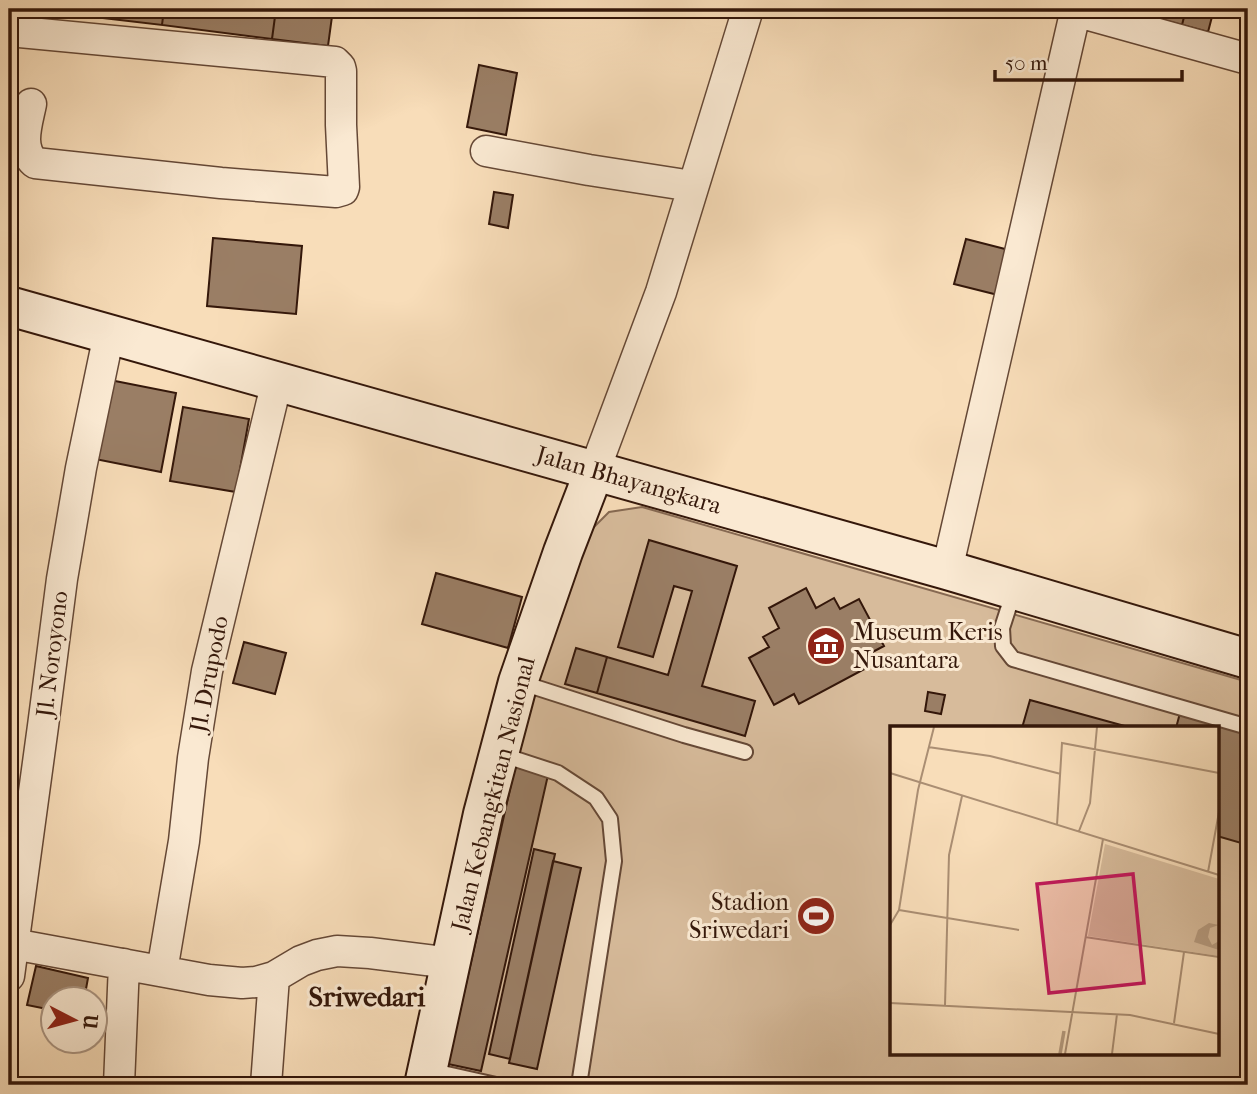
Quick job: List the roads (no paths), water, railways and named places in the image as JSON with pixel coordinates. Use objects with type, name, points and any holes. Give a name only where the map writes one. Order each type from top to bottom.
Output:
[{"type":"main road","name":"Jalan Bhayangkara","points":[[9,306],[947,570],[1248,659]]},
{"type":"main road","name":"Jalan Kebangkitan Nasional","points":[[426,1077],[483,814],[518,682],[595,470]]},
{"type":"street","points":[[595,470],[661,292],[748,9]]},
{"type":"street","points":[[947,570],[1076,10],[1248,59]]},
{"type":"street","points":[[9,31],[335,62],[341,71],[344,187],[337,192],[35,163],[28,157],[24,142],[31,104]]},
{"type":"street","points":[[486,150],[692,186]]},
{"type":"street","name":"Jl. Noroyono","points":[[9,976],[11,944],[62,579],[80,468],[109,334]]},
{"type":"street","name":"Jl. Drupodo","points":[[162,971],[184,841],[193,758],[207,671],[276,381]]},
{"type":"street","points":[[11,944],[235,983],[256,982],[274,977],[301,961],[337,951],[451,963]]},
{"type":"street","points":[[118,1085],[124,964]]},
{"type":"street","points":[[266,1085],[274,977]]},
{"type":"lane","points":[[1014,590],[1002,628],[1003,646],[1013,659],[1248,727]]},
{"type":"lane","points":[[518,682],[745,752]]},
{"type":"lane","points":[[498,754],[558,773],[596,798],[610,819],[614,861],[579,1085]]},
{"type":"lane","points":[[426,1077],[496,1085]]},
{"type":"place","name":"Museum Keris Nusantara","points":[[826,646]]},
{"type":"place","name":"Stadion Sriwedari","points":[[816,916]]},
{"type":"district","name":"Sriwedari","points":[[367,996]]}]
